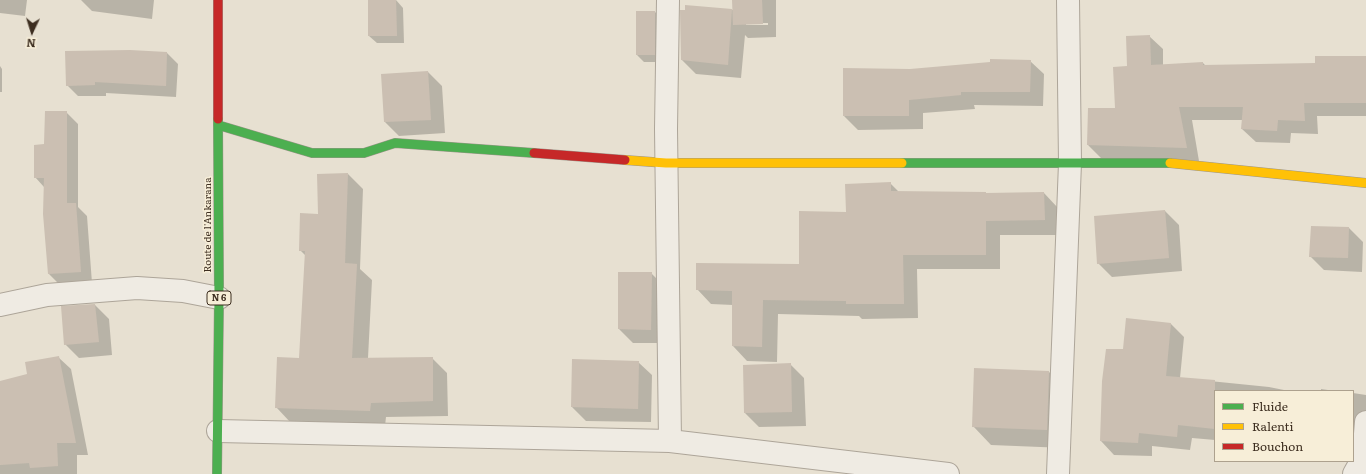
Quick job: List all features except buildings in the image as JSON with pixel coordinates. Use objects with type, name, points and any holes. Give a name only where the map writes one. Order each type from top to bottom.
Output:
[{"type":"street","name":"Route de l'Ankarana","points":[[217,474],[219,298],[218,0]]},
{"type":"street","points":[[668,0],[666,163],[670,441]]},
{"type":"street","points":[[1058,474],[1070,163],[1068,0]]},
{"type":"street","points":[[218,125],[312,153],[364,153],[395,143],[666,163],[1178,163],[1366,183]]},
{"type":"street","points":[[0,305],[47,294],[137,288],[183,291],[219,298]]},
{"type":"street","points":[[1354,474],[1363,458],[1366,422]]},
{"type":"street","points":[[218,431],[670,441],[948,474]]},
{"type":"traffic: fast","points":[[217,474],[219,298],[218,119]]},
{"type":"traffic: fast","points":[[218,125],[312,153],[364,153],[395,143],[534,153]]},
{"type":"traffic: fast","points":[[902,163],[1170,163]]},
{"type":"traffic: slow","points":[[625,160],[666,163],[902,163]]},
{"type":"traffic: slow","points":[[1170,163],[1366,183]]},
{"type":"traffic: jam","points":[[218,0],[218,119]]},
{"type":"traffic: jam","points":[[534,153],[625,160]]}]
